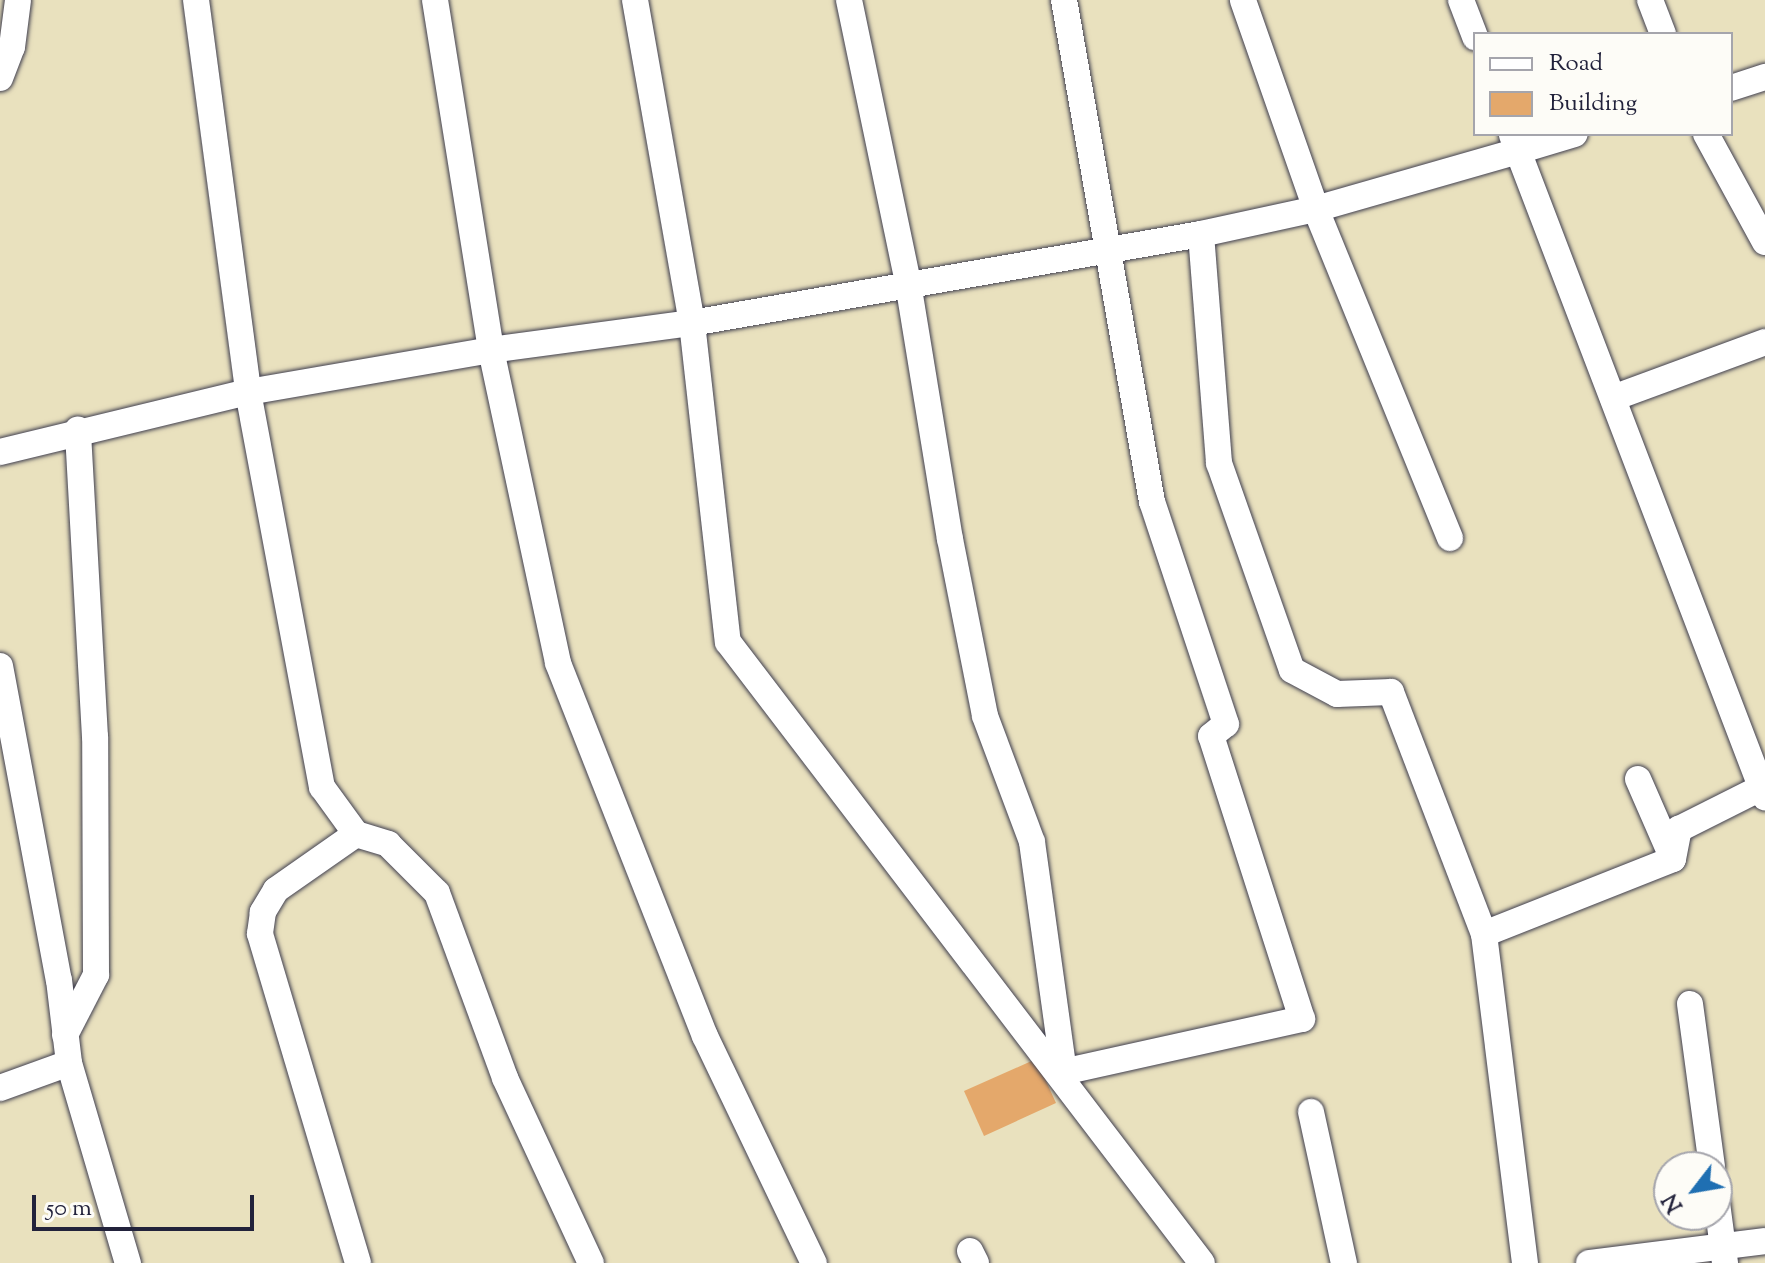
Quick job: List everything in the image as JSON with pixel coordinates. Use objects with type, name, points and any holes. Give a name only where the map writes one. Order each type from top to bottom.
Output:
[{"type":"street","points":[[0,78],[12,47],[18,0]]},
{"type":"street","points":[[196,0],[248,392],[322,787],[356,834],[388,844],[437,893],[505,1078],[591,1263]]},
{"type":"street","points":[[435,0],[491,350],[558,663],[705,1036],[814,1263]]},
{"type":"street","points":[[635,0],[692,323],[728,642],[1064,1078],[1202,1263]]},
{"type":"street","points":[[849,0],[908,283],[950,539],[985,716],[1032,842],[1064,1078]]},
{"type":"street","points":[[1064,0],[1152,502],[1226,724],[1211,736],[1302,1019],[1064,1078]]},
{"type":"street","points":[[1243,0],[1316,209],[1450,538]]},
{"type":"street","points":[[1461,0],[1473,32]]},
{"type":"street","points":[[1650,0],[1662,32]]},
{"type":"street","points":[[1733,87],[1765,77]]},
{"type":"street","points":[[0,452],[78,429],[248,392],[491,350],[692,323],[1108,246],[1201,234],[1316,209],[1515,142],[1560,136]]},
{"type":"street","points":[[1707,136],[1765,242]]},
{"type":"street","points":[[1515,142],[1763,792],[1679,829],[1673,859]]},
{"type":"street","points":[[1201,234],[1219,463],[1292,670],[1337,694],[1391,692],[1484,934],[1525,1263]]},
{"type":"street","points":[[1613,398],[1765,342]]},
{"type":"street","points":[[65,1035],[96,975],[95,737],[78,429]]},
{"type":"street","points":[[0,666],[69,1063],[128,1263]]},
{"type":"street","points":[[1638,779],[1673,859]]},
{"type":"street","points":[[356,834],[276,890],[263,912],[260,934],[358,1263]]},
{"type":"street","points":[[1484,934],[1673,859]]},
{"type":"street","points":[[1690,1004],[1710,1151]]},
{"type":"street","points":[[0,1088],[69,1063]]},
{"type":"street","points":[[1311,1112],[1344,1263]]},
{"type":"street","points":[[1721,1231],[1724,1255]]},
{"type":"street","points":[[1589,1263],[1724,1255],[1765,1241]]},
{"type":"building","points":[[1036,1059],[1056,1103],[984,1136],[964,1091]]}]
